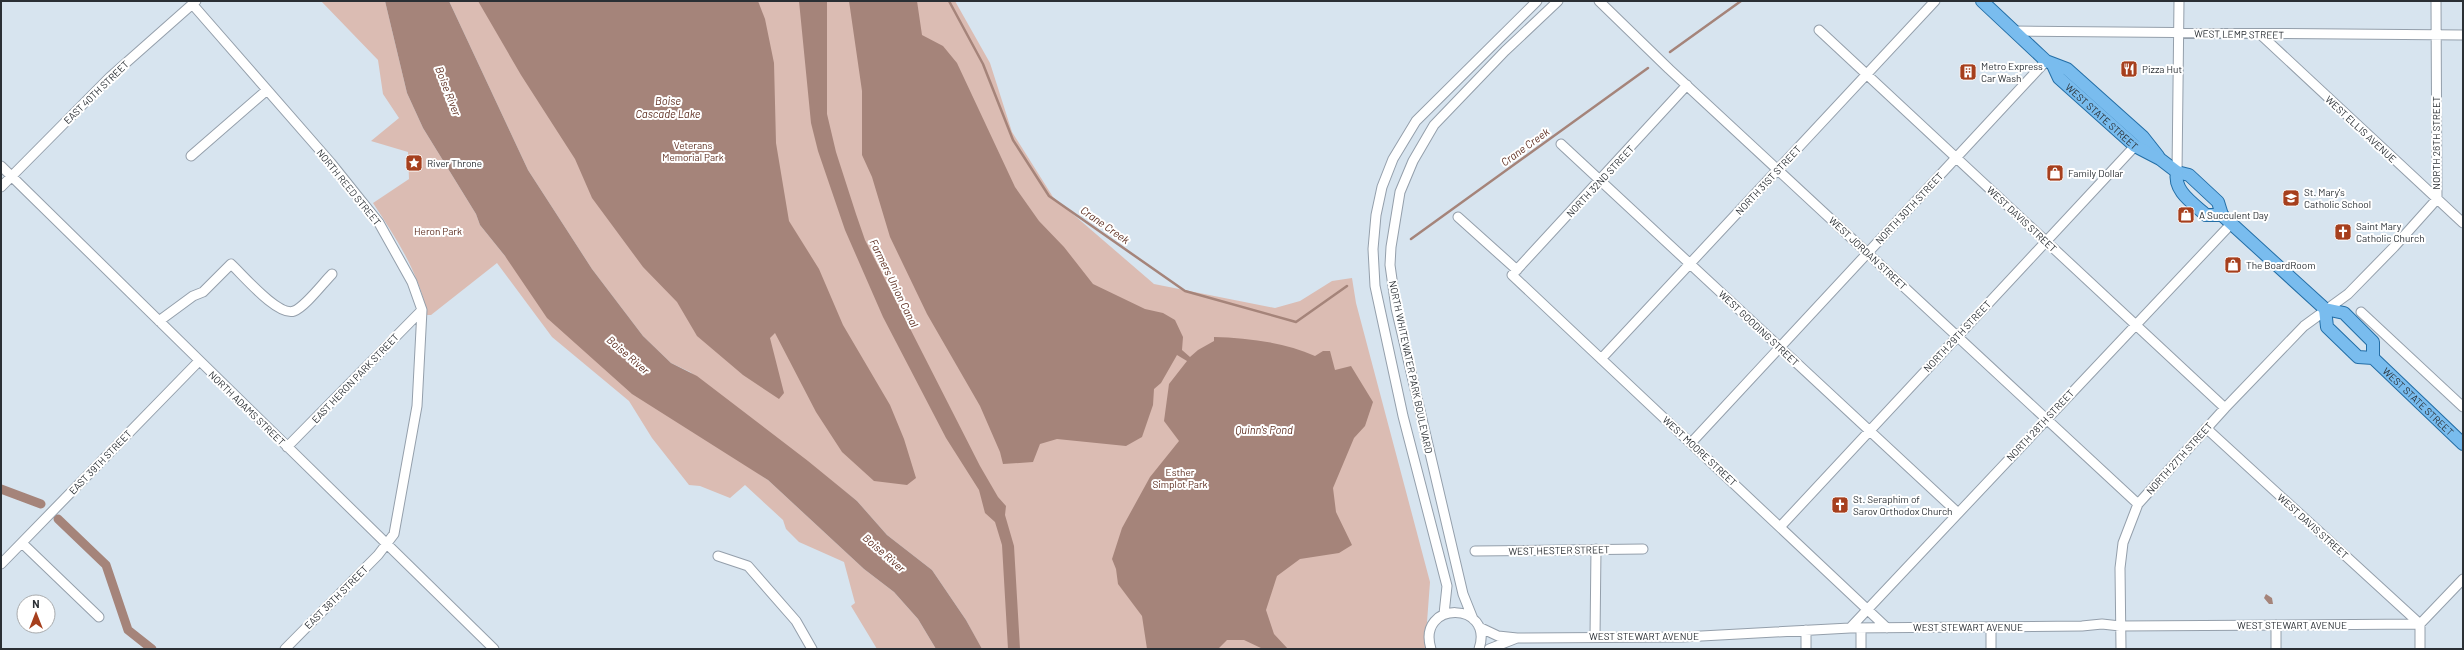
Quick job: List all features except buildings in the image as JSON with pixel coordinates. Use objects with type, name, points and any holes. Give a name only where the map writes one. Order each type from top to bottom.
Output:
[{"type":"main road","name":"WEST STATE STREET","points":[[1982,1],[2014,32],[2050,63],[2058,78],[2135,146],[2160,159],[2176,172],[2189,175],[2218,202],[2222,215],[2325,309],[2344,313],[2373,342]]},
{"type":"main road","name":"WEST STATE STREET","points":[[2050,63],[2067,69],[2143,137],[2160,159]]},
{"type":"main road","points":[[2176,172],[2175,180],[2178,188],[2206,215],[2214,217],[2222,215]]},
{"type":"main road","points":[[2325,309],[2327,328],[2358,357],[2373,358],[2373,342]]},
{"type":"main road","name":"WEST STATE STREET","points":[[2373,358],[2463,444]]},
{"type":"street","name":"NORTH WHITEWATER PARK BOULEVARD","points":[[1444,614],[1447,586],[1403,416],[1375,286],[1373,249],[1376,215],[1382,187],[1393,159],[1416,121],[1537,1]]},
{"type":"street","name":"NORTH WHITEWATER PARK BOULEVARD","points":[[1479,627],[1473,619],[1462,594],[1396,308],[1390,265],[1390,247],[1400,192],[1413,161],[1434,125],[1505,51],[1558,1]]},
{"type":"street","name":"WEST JORDAN STREET","points":[[1599,1],[1778,170],[2138,504]]},
{"type":"street","name":"NORTH 31ST STREET","points":[[1601,359],[1934,1]]},
{"type":"street","points":[[2176,172],[2179,1]]},
{"type":"street","name":"NORTH 26TH STREET","points":[[2325,309],[2348,294],[2394,247],[2436,199],[2436,1]]},
{"type":"street","name":"NORTH REED STREET","points":[[194,3],[331,163],[379,223],[412,282],[422,310],[417,406],[394,534],[387,545]]},
{"type":"street","name":"EAST 40TH STREET","points":[[1,187],[110,76],[194,3]]},
{"type":"street","name":"WEST DAVIS STREET","points":[[1819,30],[2225,408]]},
{"type":"street","name":"WEST LEMP STREET","points":[[2014,32],[2463,35]]},
{"type":"street","name":"WEST ELLIS AVENUE","points":[[2260,34],[2463,223]]},
{"type":"street","name":"NORTH 30TH STREET","points":[[1691,443],[1956,158],[2050,63]]},
{"type":"street","name":"NORTH 32ND STREET","points":[[1515,273],[1687,85]]},
{"type":"street","points":[[191,156],[267,90]]},
{"type":"street","name":"WEST GOODING STREET","points":[[1560,144],[1957,512]]},
{"type":"street","name":"NORTH 29TH STREET","points":[[1780,527],[2135,146]]},
{"type":"street","name":"NORTH ADAMS STREET","points":[[1,166],[494,649]]},
{"type":"street","name":"WEST MOORE STREET","points":[[1458,217],[1601,359],[1887,628]]},
{"type":"street","name":"NORTH 28TH STREET","points":[[1850,628],[1957,512],[2232,223]]},
{"type":"street","points":[[159,321],[193,296],[203,292],[231,264],[277,308],[288,312],[298,308],[332,274]]},
{"type":"street","name":"NORTH 27TH STREET","points":[[2121,649],[2120,568],[2123,543],[2138,504],[2225,408],[2304,326],[2325,309]]},
{"type":"street","name":"EAST HERON PARK STREET","points":[[287,447],[422,310]]},
{"type":"street","points":[[2361,312],[2463,406]]},
{"type":"street","points":[[2373,342],[2383,332]]},
{"type":"street","name":"EAST 39TH STREET","points":[[1,564],[200,361]]},
{"type":"street","name":"WEST DAVIS STREET","points":[[2206,428],[2420,624]]},
{"type":"street","points":[[22,543],[99,618]]},
{"type":"street","name":"EAST 38TH STREET","points":[[285,649],[387,545]]},
{"type":"street","name":"WEST HESTER STREET","points":[[1475,551],[1643,549]]},
{"type":"street","points":[[1595,637],[1596,550]]},
{"type":"street","points":[[718,556],[748,566],[796,621],[812,649]]},
{"type":"street","points":[[2420,649],[2420,624],[2463,579]]},
{"type":"street","points":[[1431,649],[1430,632],[1433,624],[1444,614],[1460,612],[1473,619]]},
{"type":"street","name":"WEST STEWART AVENUE","points":[[1479,627],[1498,636],[1517,638],[1683,637],[1850,628],[2082,626],[2102,624],[2120,626],[2420,624]]},
{"type":"street","points":[[2276,625],[2276,649]]},
{"type":"street","points":[[1479,627],[1481,635],[1479,649]]},
{"type":"street","points":[[1991,627],[1991,649]]},
{"type":"street","points":[[1861,628],[1861,649]]},
{"type":"street","points":[[1806,630],[1806,649]]},
{"type":"street","name":"WEST STEWART AVENUE","points":[[1489,649],[1517,638]]},
{"type":"green space","name":"Heron Park","points":[[321,1],[385,1],[407,93],[423,128],[476,214],[480,225],[505,256],[724,450],[768,480],[864,569],[894,592],[918,619],[936,649],[877,649],[851,606],[855,603],[844,562],[799,542],[786,529],[783,520],[745,485],[730,498],[700,486],[689,485],[652,438],[629,401],[552,337],[497,263],[431,315],[427,315],[424,300],[413,271],[398,243],[373,203],[409,179],[408,152],[371,141],[399,118],[383,94],[378,60]]},
{"type":"green space","points":[[449,1],[955,1],[990,63],[1012,132],[1053,197],[1154,284],[1275,308],[1300,301],[1332,281],[1352,278],[1356,303],[1430,582],[1425,649],[981,648],[966,620],[932,570],[887,535],[857,501],[690,372],[671,363],[643,336],[592,269],[528,170]]},
{"type":"water","name":"Boise River","points":[[385,1],[449,1],[528,170],[592,269],[643,336],[671,363],[697,376],[808,461],[857,501],[887,535],[932,570],[966,620],[982,649],[936,649],[918,619],[894,592],[864,569],[768,480],[632,394],[547,318],[505,256],[480,225],[476,214],[423,128],[407,93]]},
{"type":"water","name":"Boise Cascade Lake","points":[[478,1],[758,1],[765,19],[774,63],[776,143],[789,221],[819,269],[843,325],[890,405],[904,439],[916,478],[907,485],[874,481],[842,452],[816,412],[775,333],[770,338],[784,393],[779,399],[743,375],[697,336],[677,302],[643,267],[592,198],[575,159],[521,75]]},
{"type":"water","name":"Farmers Union Canal","points":[[799,1],[827,1],[827,114],[836,152],[865,240],[980,466],[998,497],[1006,506],[1005,515],[1014,546],[1020,649],[1008,649],[1002,545],[995,522],[985,513],[979,490],[946,438],[883,317],[845,230],[818,151],[811,123]]},
{"type":"water","name":"Quinn's Pond","points":[[849,1],[917,1],[922,35],[943,46],[957,63],[1015,187],[1039,221],[1064,247],[1093,284],[1145,309],[1163,313],[1175,320],[1183,337],[1182,350],[1190,357],[1198,350],[1214,341],[1214,337],[1279,344],[1315,356],[1323,351],[1330,351],[1335,370],[1351,366],[1373,402],[1365,426],[1354,438],[1333,488],[1336,512],[1352,545],[1339,553],[1300,559],[1277,576],[1266,610],[1274,634],[1288,649],[1263,649],[1244,640],[1227,640],[1218,649],[1147,649],[1142,616],[1118,584],[1116,569],[1112,559],[1122,528],[1150,477],[1179,441],[1164,421],[1169,384],[1187,361],[1177,355],[1161,383],[1154,389],[1153,405],[1142,437],[1126,446],[1057,439],[1040,444],[1033,462],[1003,464],[1000,452],[980,406],[927,314],[890,237],[872,177],[862,155],[862,91]]},
{"type":"water","points":[[2266,594],[2272,598],[2273,604],[2269,604],[2264,598]]},
{"type":"waterway","name":"Crane Creek","points":[[949,1],[983,64],[1013,140],[1049,196],[1185,291],[1296,322],[1347,286]]},
{"type":"waterway","name":"Crane Creek","points":[[1670,52],[1741,1]]},
{"type":"waterway","name":"Crane Creek","points":[[1411,239],[1648,68]]},
{"type":"waterway","points":[[1,489],[41,504]]},
{"type":"waterway","points":[[58,519],[106,565],[128,630],[152,649]]},
{"type":"place","name":"Pizza Hut","points":[[2129,69]]},
{"type":"place","name":"Metro Express Car Wash","points":[[1968,72]]},
{"type":"place","name":"River Throne","points":[[414,163]]},
{"type":"place","name":"Family Dollar","points":[[2055,173]]},
{"type":"place","name":"St. Mary's Catholic School","points":[[2291,198]]},
{"type":"place","name":"A Succulent Day","points":[[2186,215]]},
{"type":"place","name":"Saint Mary Catholic Church","points":[[2343,232]]},
{"type":"place","name":"The BoardRoom","points":[[2233,265]]},
{"type":"place","name":"St. Seraphim of Sarov Orthodox Church","points":[[1840,505]]},
{"type":"park label","name":"Veterans Memorial Park","points":[[693,150]]},
{"type":"park label","name":"Esther Simplot Park","points":[[1180,478]]}]
